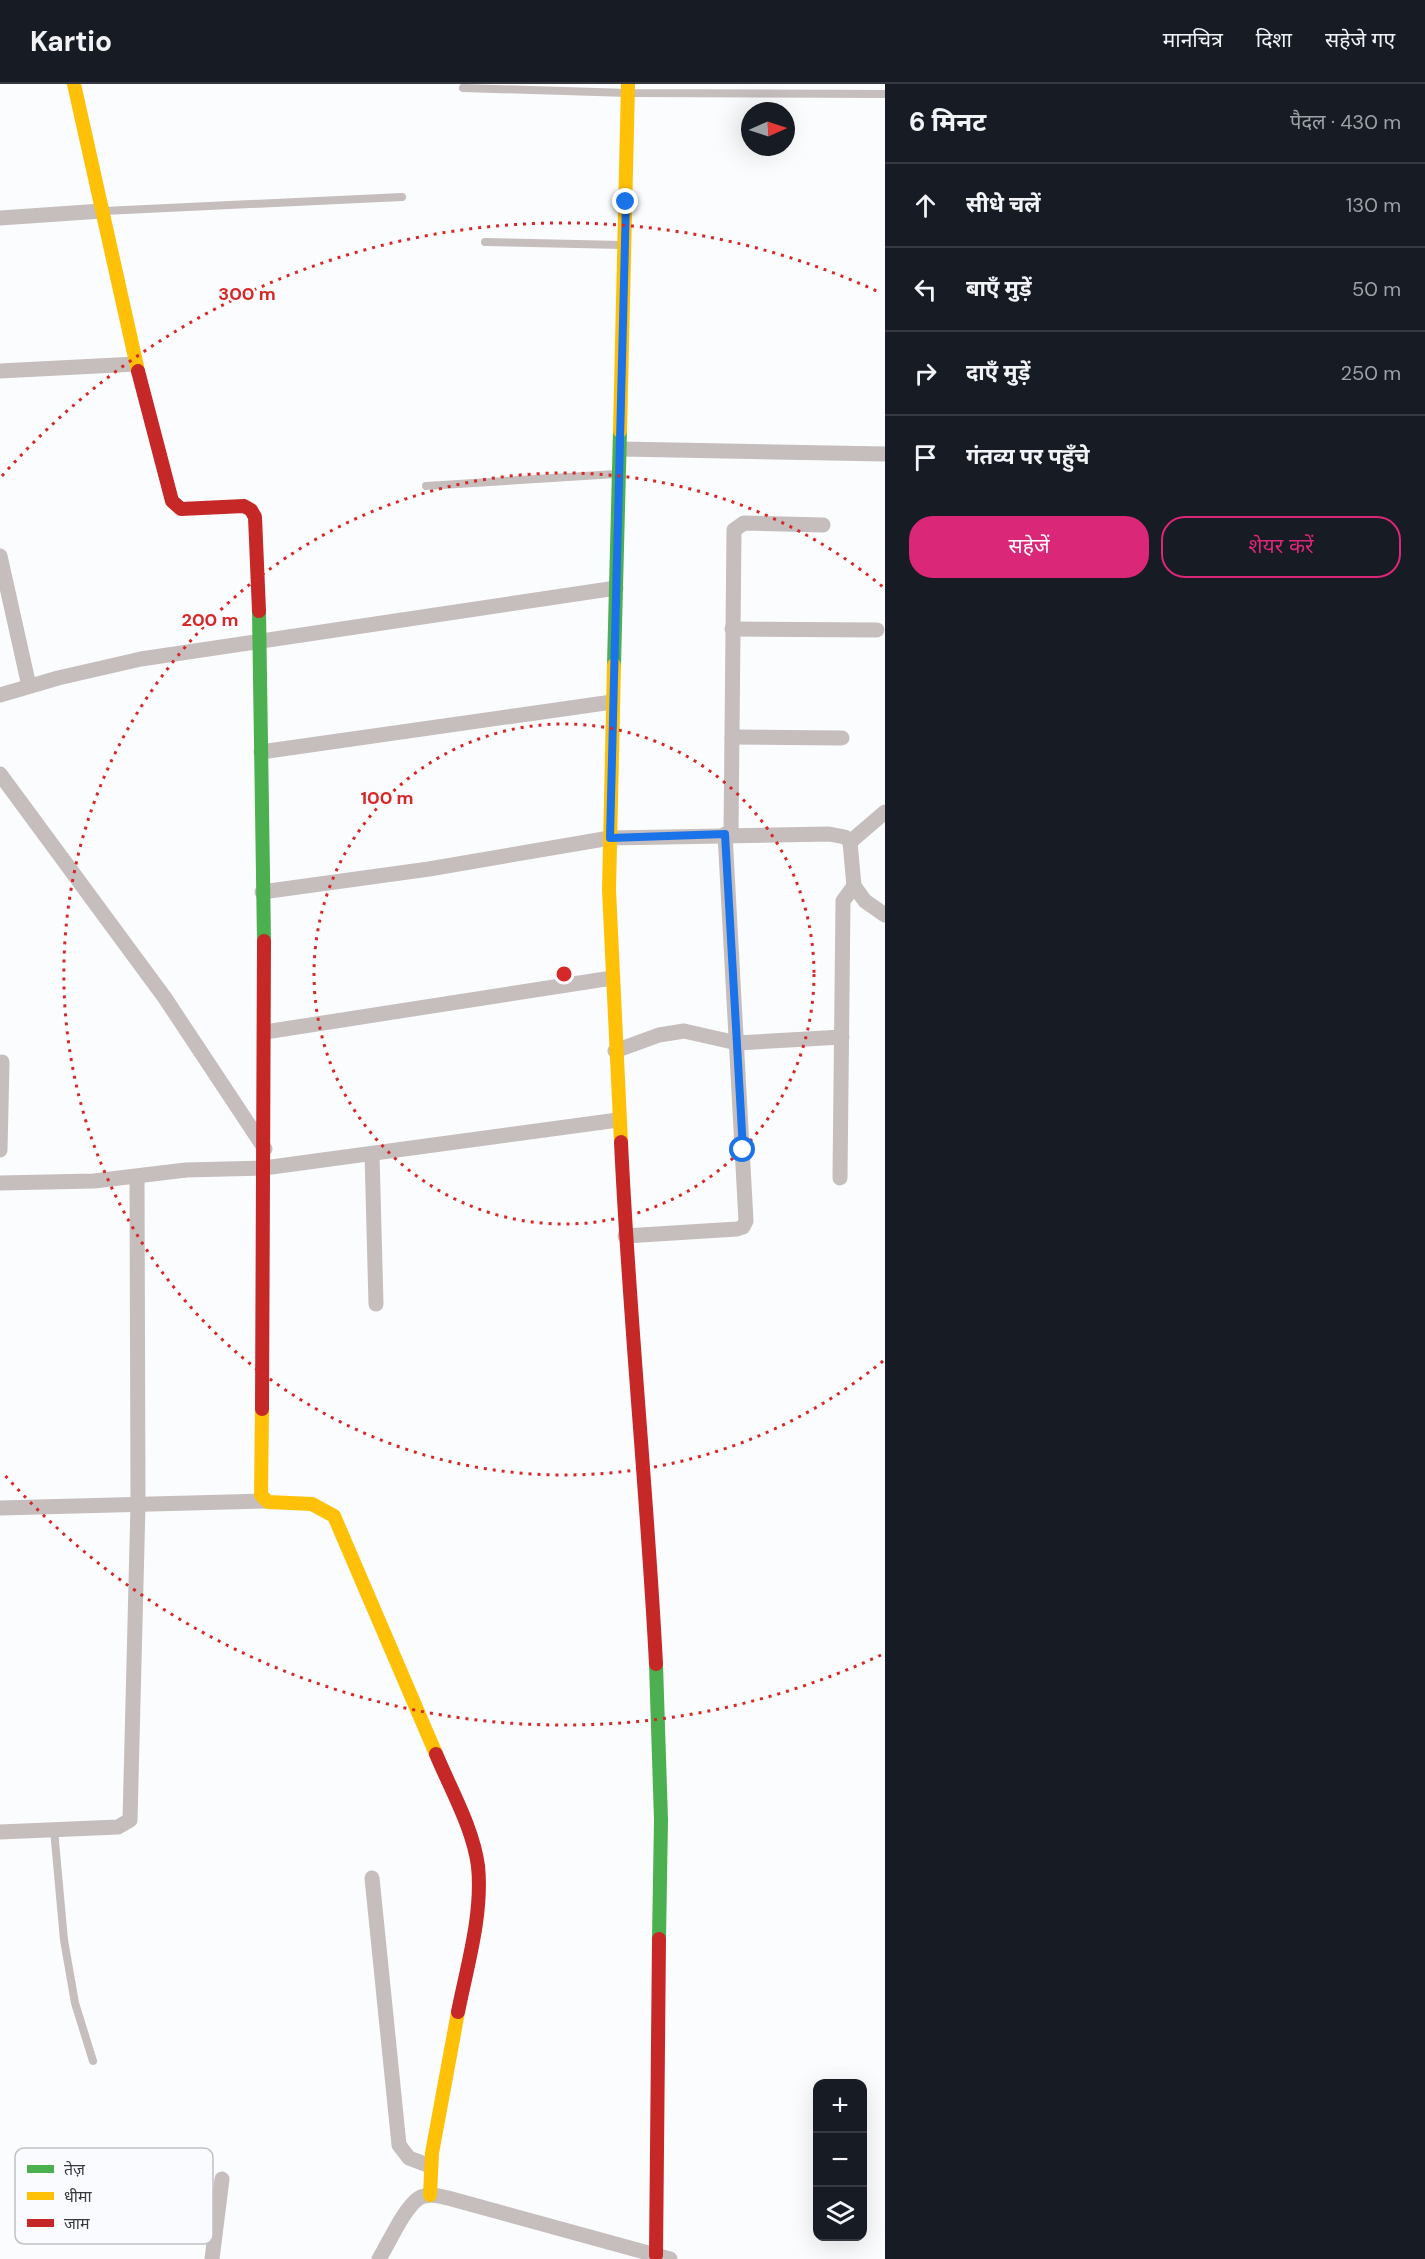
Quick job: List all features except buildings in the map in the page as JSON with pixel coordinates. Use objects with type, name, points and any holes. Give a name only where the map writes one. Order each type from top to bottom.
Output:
[{"type":"street","points":[[74,84],[136,364],[168,493],[176,508],[192,509],[234,505],[251,510],[255,517],[261,643],[265,1032],[261,1487],[265,1501]]},
{"type":"street","points":[[379,2259],[410,2207],[420,2198],[430,2195],[663,2257],[655,2136],[661,1820],[659,1737],[650,1549],[625,1236],[612,978],[610,838],[612,702],[621,474],[628,89]]},
{"type":"street","points":[[0,218],[102,211]]},
{"type":"street","points":[[0,371],[136,364]]},
{"type":"street","points":[[621,449],[885,454]]},
{"type":"street","points":[[625,1236],[743,1227],[747,1215],[728,834],[732,737],[734,530],[744,523],[823,525]]},
{"type":"street","points":[[0,556],[29,686]]},
{"type":"street","points":[[0,695],[141,659],[261,643],[439,612],[616,588]]},
{"type":"street","points":[[732,629],[877,630]]},
{"type":"street","points":[[261,752],[612,702]]},
{"type":"street","points":[[732,737],[842,738]]},
{"type":"street","points":[[0,774],[165,998],[265,1149]]},
{"type":"street","points":[[850,842],[885,812]]},
{"type":"street","points":[[262,892],[429,869],[610,838],[728,834],[829,834],[845,837],[850,842],[854,886],[857,893],[885,915]]},
{"type":"street","points":[[840,1178],[836,1038],[843,901],[854,886]]},
{"type":"street","points":[[265,1032],[612,978]]},
{"type":"street","points":[[615,1052],[659,1035],[684,1031],[737,1043],[836,1038]]},
{"type":"street","points":[[0,1150],[2,1062]]},
{"type":"street","points":[[0,1183],[94,1181],[186,1170],[264,1168],[618,1120]]},
{"type":"street","points":[[372,1154],[376,1304]]},
{"type":"street","points":[[0,1832],[118,1827],[130,1820],[138,1505],[137,1177]]},
{"type":"street","points":[[0,1508],[265,1501],[314,1503],[325,1507],[334,1516],[424,1720],[476,1850],[477,1913],[430,2166],[430,2195]]},
{"type":"street","points":[[372,1878],[399,2145],[409,2158],[430,2166]]},
{"type":"street","points":[[212,2259],[222,2179]]},
{"type":"lane","points":[[463,88],[885,94]]},
{"type":"lane","points":[[102,211],[402,197]]},
{"type":"lane","points":[[485,242],[625,245]]},
{"type":"lane","points":[[426,486],[621,474]]},
{"type":"lane","points":[[54,1830],[64,1940],[75,2003],[93,2061]]},
{"type":"traffic: fast","points":[[614,665],[620,431]]},
{"type":"traffic: fast","points":[[259,611],[264,941]]},
{"type":"traffic: fast","points":[[656,1664],[661,1820],[659,1939]]},
{"type":"traffic: slow","points":[[74,84],[138,371]]},
{"type":"traffic: slow","points":[[620,431],[628,84]]},
{"type":"traffic: slow","points":[[614,665],[609,890],[621,1142]]},
{"type":"traffic: slow","points":[[262,1409],[261,1495],[268,1502],[312,1504],[334,1516],[436,1754]]},
{"type":"traffic: slow","points":[[430,2195],[432,2153],[458,2012]]},
{"type":"traffic: jam","points":[[138,371],[172,501],[181,509],[244,506],[251,510],[255,517],[259,611]]},
{"type":"traffic: jam","points":[[262,1409],[264,941]]},
{"type":"traffic: jam","points":[[621,1142],[656,1664]]},
{"type":"traffic: jam","points":[[436,1754],[466,1823],[478,1866],[476,1921],[458,2012]]},
{"type":"traffic: jam","points":[[656,2255],[659,1939]]},
{"type":"route","points":[[626,202],[610,838],[725,834],[743,1150]]}]
